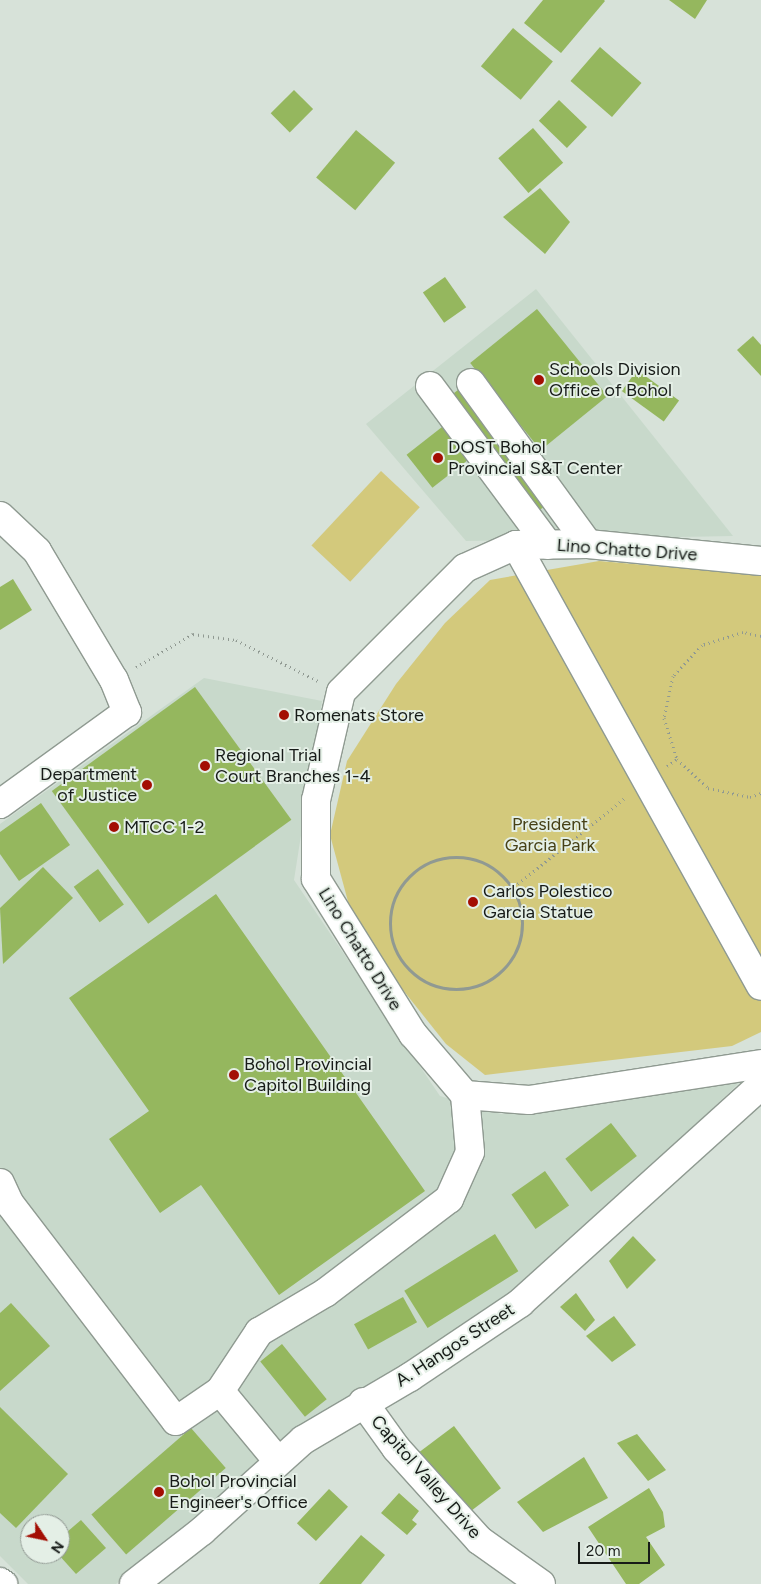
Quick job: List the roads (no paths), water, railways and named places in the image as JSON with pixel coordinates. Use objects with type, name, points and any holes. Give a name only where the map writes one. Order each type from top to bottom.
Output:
[{"type":"street","points":[[471,382],[588,544]]},
{"type":"street","points":[[430,386],[548,544]]},
{"type":"street","points":[[0,516],[37,551],[114,680],[127,712],[0,804]]},
{"type":"street","name":"Lino Chatto Drive","points":[[465,1095],[413,1034],[316,879],[316,800],[341,692],[465,568],[516,545],[588,544],[761,561]]},
{"type":"street","points":[[516,545],[761,986]]},
{"type":"street","points":[[0,1183],[10,1204],[176,1421],[220,1392],[258,1332],[324,1293],[449,1199],[470,1152],[465,1095],[529,1100],[761,1064]]},
{"type":"street","name":"A. Hangos Street","points":[[134,1584],[202,1531],[277,1460],[363,1402],[410,1377],[520,1303],[761,1085]]},
{"type":"street","points":[[220,1392],[277,1460]]},
{"type":"street","name":"Capitol Valley Drive","points":[[363,1402],[396,1448],[480,1540],[541,1584]]},
{"type":"place","name":"Schools Division Office of Bohol","points":[[539,380]]},
{"type":"place","name":"DOST Bohol Provincial S&T Center","points":[[438,458]]},
{"type":"place","name":"Romenats Store","points":[[284,715]]},
{"type":"place","name":"Regional Trial Court Branches 1-4","points":[[205,766]]},
{"type":"place","name":"Department of Justice","points":[[147,785]]},
{"type":"place","name":"MTCC 1-2","points":[[114,827]]},
{"type":"place","name":"Carlos Polestico Garcia Statue","points":[[473,902]]},
{"type":"place","name":"Bohol Provincial Capitol Building","points":[[234,1075]]},
{"type":"place","name":"Bohol Provincial Engineer's Office","points":[[159,1492]]},
{"type":"park label","name":"President Garcia Park","points":[[550,835]]}]
